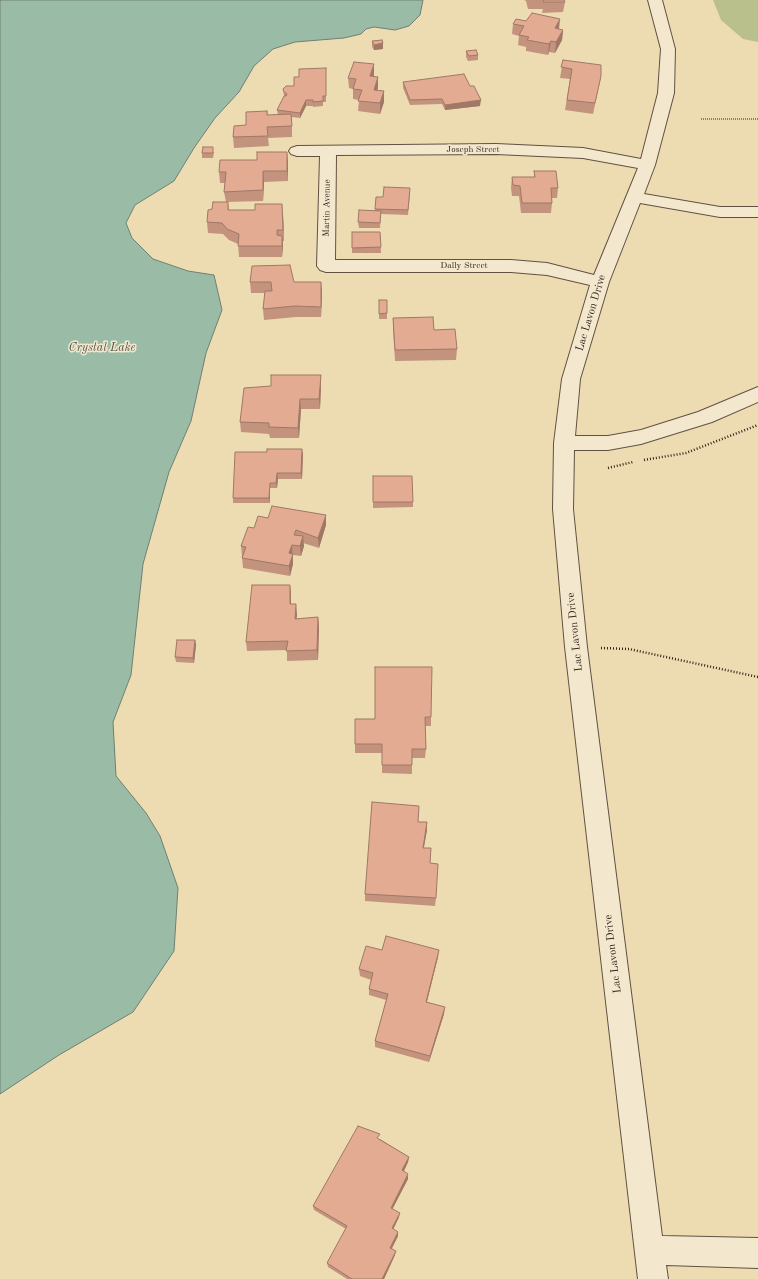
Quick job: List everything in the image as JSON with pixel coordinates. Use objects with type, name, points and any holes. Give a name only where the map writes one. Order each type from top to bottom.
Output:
[{"type":"street","name":"Lac Lavon Drive","points":[[653,1279],[576,646],[563,509],[564,443],[571,379],[600,282],[647,165],[667,88],[668,48],[655,0]]},
{"type":"street","name":"Joseph Street","points":[[297,151],[496,149],[583,153],[647,165]]},
{"type":"street","name":"Martin Avenue","points":[[326,266],[328,150]]},
{"type":"street","points":[[634,197],[720,212],[758,212]]},
{"type":"street","name":"Dally Street","points":[[326,266],[511,266],[547,269],[600,282]]},
{"type":"street","points":[[564,443],[608,443],[641,437],[705,417],[758,394]]},
{"type":"street","points":[[650,1250],[758,1253]]},
{"type":"path","points":[[701,119],[758,119]]},
{"type":"path","points":[[643,460],[686,453],[758,425]]},
{"type":"path","points":[[608,468],[636,462]]},
{"type":"path","points":[[576,646],[629,649],[758,677]]},
{"type":"shaded area","points":[[713,0],[758,0],[758,42],[743,39],[721,20]]},
{"type":"water","name":"Crystal Lake","points":[[0,0],[423,0],[420,15],[409,26],[395,30],[374,27],[366,29],[361,34],[344,38],[295,42],[273,49],[254,66],[239,92],[215,118],[194,148],[174,181],[135,205],[126,223],[132,238],[153,259],[188,271],[214,275],[222,310],[206,353],[191,421],[169,472],[143,564],[131,675],[113,722],[116,776],[146,813],[160,836],[178,888],[174,951],[133,1012],[59,1055],[0,1094]]},
{"type":"building","points":[[544,0],[564,0],[565,2],[543,2]]},
{"type":"building","points":[[532,13],[560,19],[555,28],[563,30],[556,42],[551,41],[549,44],[527,40],[529,37],[519,35],[524,26],[513,24],[516,19],[526,21]]},
{"type":"building","points":[[382,40],[383,43],[374,45],[372,41]]},
{"type":"building","points":[[476,50],[478,55],[469,56],[466,51]]},
{"type":"building","points":[[563,60],[601,65],[601,76],[595,103],[567,100],[572,69],[561,67]]},
{"type":"building","points":[[354,62],[374,64],[370,76],[378,77],[374,90],[384,91],[380,103],[358,101],[362,90],[353,89],[356,79],[348,78]]},
{"type":"building","points":[[326,68],[326,96],[323,96],[323,101],[313,102],[313,100],[306,100],[300,113],[277,110],[284,96],[287,94],[283,89],[286,86],[294,86],[294,77],[299,77],[299,69]]},
{"type":"building","points":[[464,74],[470,86],[474,86],[481,100],[445,105],[442,99],[410,100],[403,82]]},
{"type":"building","points":[[267,111],[267,115],[291,114],[292,126],[267,127],[268,136],[233,137],[234,126],[246,125],[246,112]]},
{"type":"building","points":[[203,147],[213,147],[213,153],[202,153]]},
{"type":"building","points":[[257,152],[287,152],[287,171],[263,171],[263,190],[224,192],[226,172],[219,172],[220,160],[257,160]]},
{"type":"building","points":[[534,171],[556,171],[558,188],[551,188],[552,203],[522,203],[520,186],[513,185],[512,177],[535,177]]},
{"type":"building","points":[[384,187],[410,188],[408,210],[375,209],[376,197],[383,197]]},
{"type":"building","points":[[213,202],[228,202],[228,210],[255,210],[255,204],[282,204],[283,230],[277,230],[277,235],[282,236],[282,246],[238,246],[239,234],[227,229],[222,223],[207,222],[208,210],[212,209]]},
{"type":"building","points":[[359,210],[381,211],[380,223],[358,222]]},
{"type":"building","points":[[352,232],[380,232],[381,247],[352,248]]},
{"type":"building","points":[[290,265],[294,282],[321,282],[321,307],[295,306],[263,309],[265,291],[272,291],[271,282],[250,282],[252,266]]},
{"type":"building","points":[[379,300],[387,300],[387,313],[379,314]]},
{"type":"building","points":[[433,317],[434,330],[455,329],[457,349],[395,350],[393,318]]},
{"type":"building","points":[[271,375],[321,375],[319,399],[300,399],[298,428],[269,427],[269,423],[240,422],[244,388],[271,386]]},
{"type":"building","points":[[267,449],[302,449],[301,473],[277,473],[276,483],[270,483],[269,498],[233,498],[235,452],[267,452]]},
{"type":"building","points":[[373,476],[412,476],[413,502],[373,502]]},
{"type":"building","points":[[272,506],[326,515],[318,538],[296,530],[294,535],[303,536],[300,546],[292,545],[289,553],[293,554],[289,566],[242,558],[246,547],[241,546],[248,527],[254,528],[258,516],[268,518]]},
{"type":"building","points":[[252,585],[290,585],[290,604],[296,604],[295,619],[318,617],[317,650],[286,651],[288,641],[246,642]]},
{"type":"building","points":[[177,640],[195,640],[193,658],[175,657]]},
{"type":"building","points":[[375,667],[432,667],[431,717],[425,717],[426,749],[412,749],[412,765],[382,765],[382,744],[355,744],[355,719],[375,719]]},
{"type":"building","points":[[372,802],[419,806],[418,822],[427,822],[423,848],[431,848],[430,863],[438,864],[436,898],[365,894]]},
{"type":"building","points":[[386,936],[439,950],[426,1002],[445,1007],[430,1056],[375,1041],[388,994],[369,989],[373,973],[359,969],[366,946],[382,950]]},
{"type":"building","points":[[358,1126],[380,1134],[377,1138],[409,1157],[402,1170],[408,1174],[391,1208],[400,1213],[392,1228],[398,1232],[390,1248],[396,1251],[382,1279],[352,1279],[327,1263],[347,1226],[313,1206]]}]
